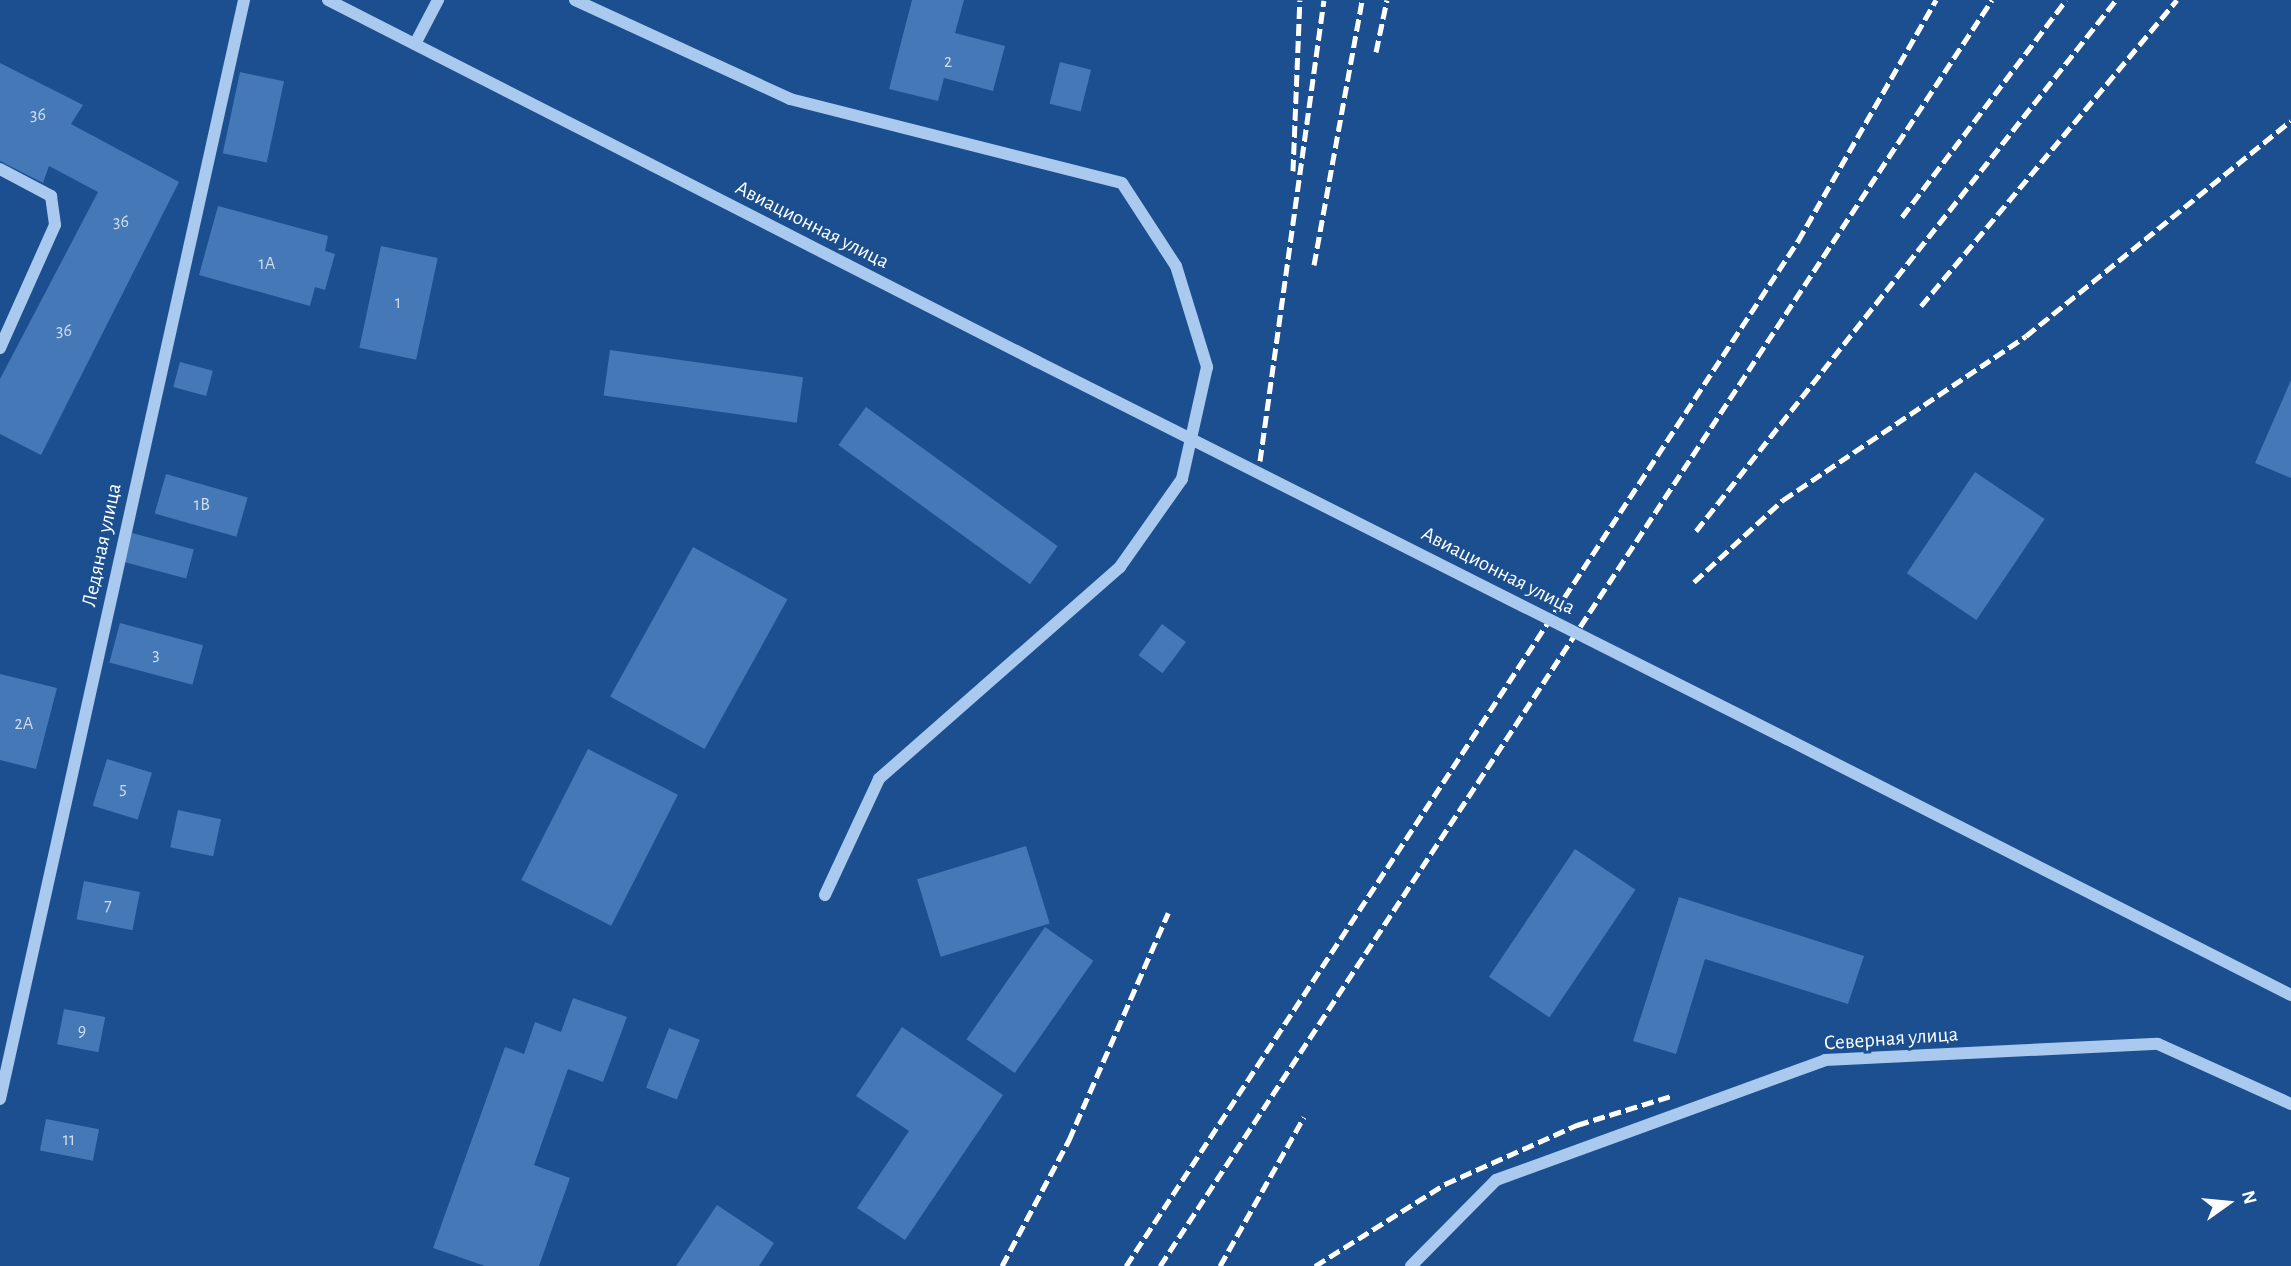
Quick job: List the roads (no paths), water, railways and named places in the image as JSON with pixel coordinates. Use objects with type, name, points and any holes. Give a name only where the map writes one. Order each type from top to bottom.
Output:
[{"type":"street","name":"Ледяная улица","points":[[0,1099],[244,0]]},
{"type":"street","name":"Авиационная улица","points":[[328,0],[2291,995]]},
{"type":"street","points":[[415,44],[438,0]]},
{"type":"street","points":[[575,0],[790,99],[1122,183],[1176,266],[1207,367],[1182,479],[1120,566],[879,779],[825,895]]},
{"type":"street","points":[[0,169],[51,196],[55,225],[0,348]]},
{"type":"street","name":"Северная улица","points":[[1411,1266],[1496,1180],[1825,1060],[2158,1044],[2291,1104]]},
{"type":"railway","points":[[1293,171],[1300,0]]},
{"type":"railway","points":[[1260,461],[1324,0]]},
{"type":"railway","points":[[1314,265],[1362,0]]},
{"type":"railway","points":[[1376,52],[1387,0]]},
{"type":"railway","points":[[1126,1266],[1798,241],[1936,0]]},
{"type":"railway","points":[[1160,1266],[1992,0]]},
{"type":"railway","points":[[1902,217],[2066,0]]},
{"type":"railway","points":[[1696,531],[2116,0]]},
{"type":"railway","points":[[1921,306],[2177,0]]},
{"type":"railway","points":[[1694,582],[1783,500],[2026,336],[2291,121]]},
{"type":"railway","points":[[1002,1266],[1069,1140],[1168,913]]},
{"type":"railway","points":[[1315,1266],[1445,1184],[1577,1125],[1671,1096]]},
{"type":"railway","points":[[1220,1266],[1304,1117]]}]
